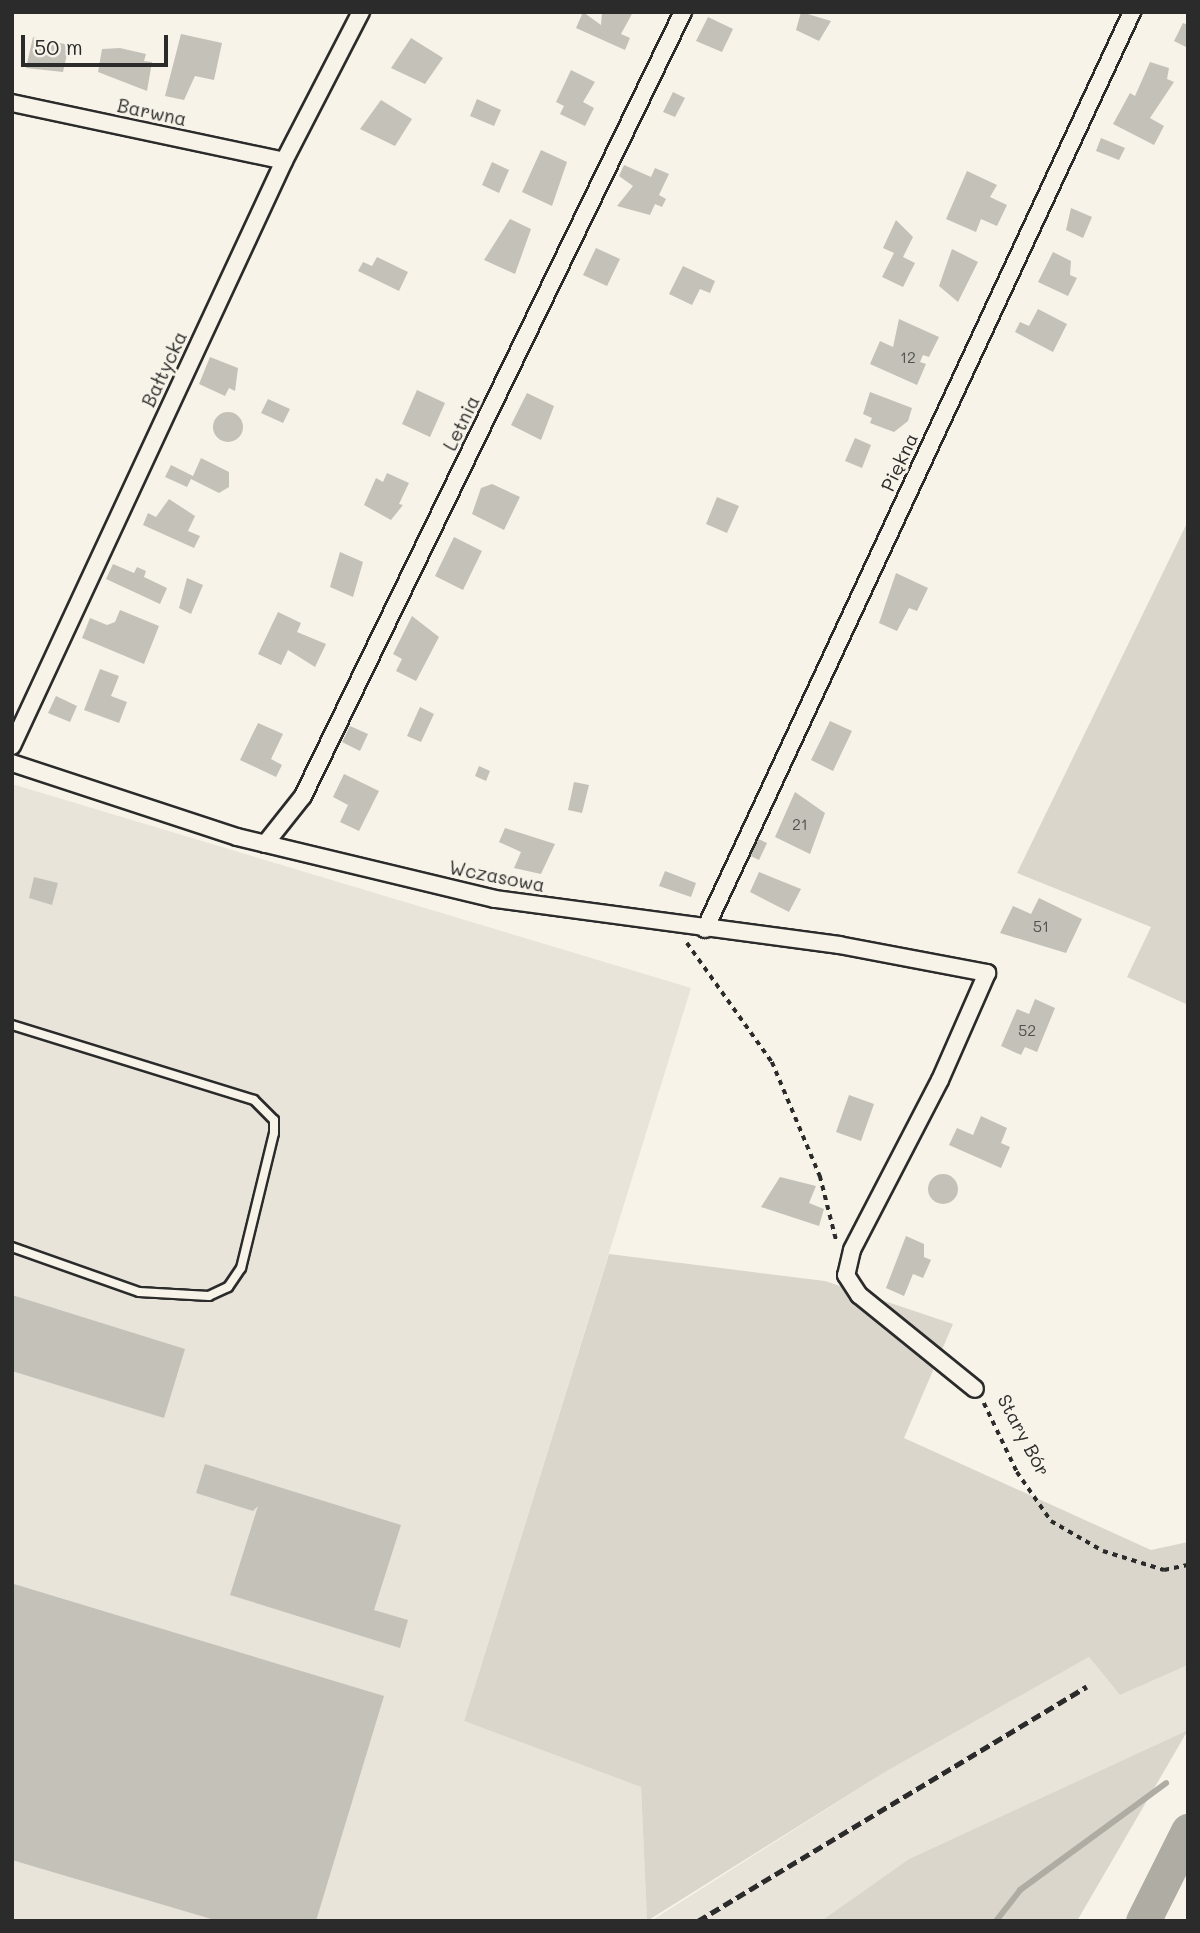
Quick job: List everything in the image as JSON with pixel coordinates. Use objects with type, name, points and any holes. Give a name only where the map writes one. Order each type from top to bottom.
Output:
[{"type":"street","name":"Bałtycka","points":[[12,746],[284,161],[361,12]]},
{"type":"street","name":"Letnia","points":[[265,844],[303,796],[683,12]]},
{"type":"street","name":"Piękna","points":[[705,929],[1132,12]]},
{"type":"street","name":"Barwna","points":[[12,103],[284,161]]},
{"type":"street","name":"Wczasowa","points":[[12,763],[265,844],[495,899],[942,961],[987,973],[940,1080],[852,1250],[845,1275]]},
{"type":"street","name":"Stary Bór","points":[[845,1275],[859,1295],[975,1389]]},
{"type":"lane","points":[[12,1025],[254,1100],[274,1120],[274,1133],[240,1268],[228,1287],[209,1297],[139,1292],[12,1247]]},
{"type":"path","points":[[668,925],[686,942],[772,1062],[820,1176],[845,1275]]},
{"type":"path","name":"Stary Bór","points":[[975,1389],[999,1425],[1017,1472],[1051,1521],[1103,1551],[1164,1570],[1188,1565]]},
{"type":"shaded area","points":[[1188,521],[1188,1005],[1127,977],[1151,927],[1017,873]]},
{"type":"shaded area","points":[[12,784],[691,988],[464,1721],[641,1787],[647,1921],[12,1921]]},
{"type":"shaded area","points":[[609,1254],[825,1281],[953,1324],[904,1438],[1151,1550],[1188,1542],[1188,1665],[1120,1695],[1089,1657],[885,1772],[647,1921],[641,1787],[464,1721]]},
{"type":"shaded area","points":[[1089,1657],[1120,1695],[1188,1665],[1188,1730],[909,1859],[821,1921],[651,1921],[885,1772]]},
{"type":"shaded area","points":[[1188,1730],[1077,1921],[821,1921],[909,1859]]},
{"type":"building","points":[[583,12],[601,25],[602,12],[633,12],[621,34],[630,38],[625,50],[576,28]]},
{"type":"building","points":[[801,12],[831,21],[819,41],[796,30]]},
{"type":"building","points":[[708,17],[733,29],[722,52],[696,41]]},
{"type":"building","points":[[1183,23],[1188,25],[1188,48],[1174,41]]},
{"type":"building","points":[[181,34],[222,43],[214,80],[195,76],[184,100],[165,96]]},
{"type":"building","points":[[33,37],[69,45],[63,72],[26,68]]},
{"type":"building","points":[[411,38],[443,58],[425,84],[391,68]]},
{"type":"building","points":[[120,48],[146,54],[144,61],[152,62],[147,91],[98,72],[102,49]]},
{"type":"building","points":[[1150,62],[1169,68],[1167,79],[1174,82],[1150,118],[1164,126],[1154,145],[1113,124],[1130,93],[1135,96]]},
{"type":"building","points":[[571,70],[595,82],[583,102],[594,108],[585,126],[560,114],[564,106],[556,102]]},
{"type":"building","points":[[673,92],[685,98],[675,117],[663,112]]},
{"type":"building","points":[[477,99],[501,110],[494,126],[470,116]]},
{"type":"building","points":[[381,100],[412,119],[395,146],[360,129]]},
{"type":"building","points":[[1101,138],[1125,148],[1119,160],[1096,151]]},
{"type":"building","points":[[541,150],[567,162],[552,206],[522,192]]},
{"type":"building","points":[[492,162],[509,170],[499,193],[482,185]]},
{"type":"building","points":[[624,165],[651,177],[655,168],[669,174],[659,195],[666,199],[662,207],[655,204],[650,215],[617,206],[633,186],[619,176]]},
{"type":"building","points":[[967,171],[997,185],[990,197],[1007,205],[997,226],[981,219],[976,232],[946,219]]},
{"type":"building","points":[[1071,208],[1092,217],[1083,238],[1066,230]]},
{"type":"building","points":[[510,219],[531,229],[515,274],[484,260]]},
{"type":"building","points":[[896,220],[913,237],[903,257],[915,263],[903,287],[882,277],[894,253],[883,248]]},
{"type":"building","points":[[596,248],[620,259],[607,286],[583,275]]},
{"type":"building","points":[[952,249],[978,262],[958,302],[939,286]]},
{"type":"building","points":[[1053,252],[1071,261],[1070,275],[1077,278],[1068,296],[1038,282]]},
{"type":"building","points":[[377,257],[408,272],[399,291],[358,271],[363,262],[372,266]]},
{"type":"building","points":[[683,266],[715,281],[710,293],[700,289],[692,305],[669,294]]},
{"type":"building","points":[[1038,309],[1067,324],[1053,352],[1015,332],[1020,322],[1029,326]]},
{"type":"building","points":[[899,319],[939,337],[929,357],[923,355],[920,362],[926,364],[917,385],[870,364],[880,341],[893,347]]},
{"type":"building","points":[[210,357],[238,368],[235,391],[229,388],[225,396],[199,384]]},
{"type":"building","points":[[417,390],[445,403],[430,437],[402,424]]},
{"type":"building","points":[[870,392],[912,408],[908,421],[894,432],[870,423],[872,418],[863,414]]},
{"type":"building","points":[[527,393],[554,406],[541,440],[511,425]]},
{"type":"building","points":[[268,399],[290,409],[283,423],[261,413]]},
{"type":"building","points":[[228,412],[239,416],[243,427],[239,438],[228,442],[217,438],[213,427],[217,416]]},
{"type":"building","points":[[855,438],[871,445],[862,468],[845,461]]},
{"type":"building","points":[[201,458],[229,472],[229,487],[219,493],[191,479],[187,487],[165,477],[171,465],[193,476]]},
{"type":"building","points":[[387,473],[409,483],[399,504],[403,505],[391,520],[364,505],[376,478],[383,482]]},
{"type":"building","points":[[492,484],[520,497],[504,530],[472,514],[481,488]]},
{"type":"building","points":[[717,497],[739,506],[727,533],[706,524]]},
{"type":"building","points":[[169,499],[195,516],[188,531],[200,536],[194,548],[143,525],[148,513],[156,517]]},
{"type":"building","points":[[454,537],[482,551],[463,590],[435,576]]},
{"type":"building","points":[[340,552],[363,562],[353,597],[330,587]]},
{"type":"building","points":[[113,564],[134,573],[137,567],[146,571],[144,577],[167,588],[160,604],[106,579]]},
{"type":"building","points":[[896,573],[928,588],[917,611],[909,608],[897,631],[879,623]]},
{"type":"building","points":[[187,578],[203,585],[191,614],[179,608]]},
{"type":"building","points":[[120,610],[159,626],[144,664],[82,638],[90,618],[107,625],[115,622]]},
{"type":"building","points":[[278,612],[301,623],[297,632],[326,644],[315,667],[288,650],[281,665],[258,654]]},
{"type":"building","points":[[412,616],[439,637],[416,681],[396,671],[402,659],[393,654]]},
{"type":"building","points":[[100,669],[119,676],[111,696],[127,702],[119,723],[84,710]]},
{"type":"building","points":[[56,696],[77,706],[70,722],[48,713]]},
{"type":"building","points":[[420,707],[434,714],[421,742],[407,736]]},
{"type":"building","points":[[830,721],[852,731],[833,771],[811,760]]},
{"type":"building","points":[[258,723],[283,734],[271,759],[282,765],[276,777],[240,760]]},
{"type":"building","points":[[350,726],[368,734],[360,751],[342,742]]},
{"type":"building","points":[[479,766],[490,771],[486,781],[475,776]]},
{"type":"building","points":[[344,774],[379,791],[359,831],[340,822],[348,805],[333,797]]},
{"type":"building","points":[[574,782],[589,785],[582,813],[568,810]]},
{"type":"building","points":[[795,792],[825,813],[810,854],[775,837]]},
{"type":"building","points":[[505,828],[555,844],[541,874],[514,868],[521,852],[499,842]]},
{"type":"building","points":[[754,837],[767,843],[759,860],[747,854]]},
{"type":"building","points":[[665,871],[696,883],[691,897],[659,886]]},
{"type":"building","points":[[759,872],[801,889],[789,912],[750,892]]},
{"type":"building","points":[[34,877],[58,883],[52,905],[29,898]]},
{"type":"building","points":[[1039,898],[1082,919],[1066,953],[1000,933],[1013,906],[1031,914]]},
{"type":"building","points":[[1035,999],[1055,1008],[1037,1052],[1025,1047],[1021,1055],[1001,1046],[1017,1009],[1029,1014]]},
{"type":"building","points":[[849,1095],[874,1104],[861,1141],[836,1132]]},
{"type":"building","points":[[981,1116],[1007,1128],[1001,1143],[1010,1147],[1001,1168],[949,1145],[957,1128],[973,1135]]},
{"type":"building","points":[[943,1174],[954,1178],[958,1189],[954,1200],[943,1204],[932,1200],[928,1189],[932,1178]]},
{"type":"building","points":[[780,1177],[816,1186],[809,1203],[824,1209],[819,1226],[761,1207]]},
{"type":"building","points":[[906,1236],[924,1244],[924,1257],[931,1260],[923,1278],[913,1274],[904,1296],[886,1288]]},
{"type":"building","points":[[12,1295],[185,1349],[164,1418],[12,1371]]},
{"type":"building","points":[[205,1464],[401,1525],[374,1610],[408,1620],[400,1648],[230,1595],[258,1506],[253,1511],[196,1493]]},
{"type":"building","points":[[14,1584],[384,1696],[316,1921],[218,1921],[12,1860]]},
{"type":"waterway","points":[[996,1921],[1020,1890],[1166,1783]]},
{"type":"waterway","points":[[1143,1921],[1188,1831]]},
{"type":"railway","points":[[698,1921],[1087,1686]]}]
